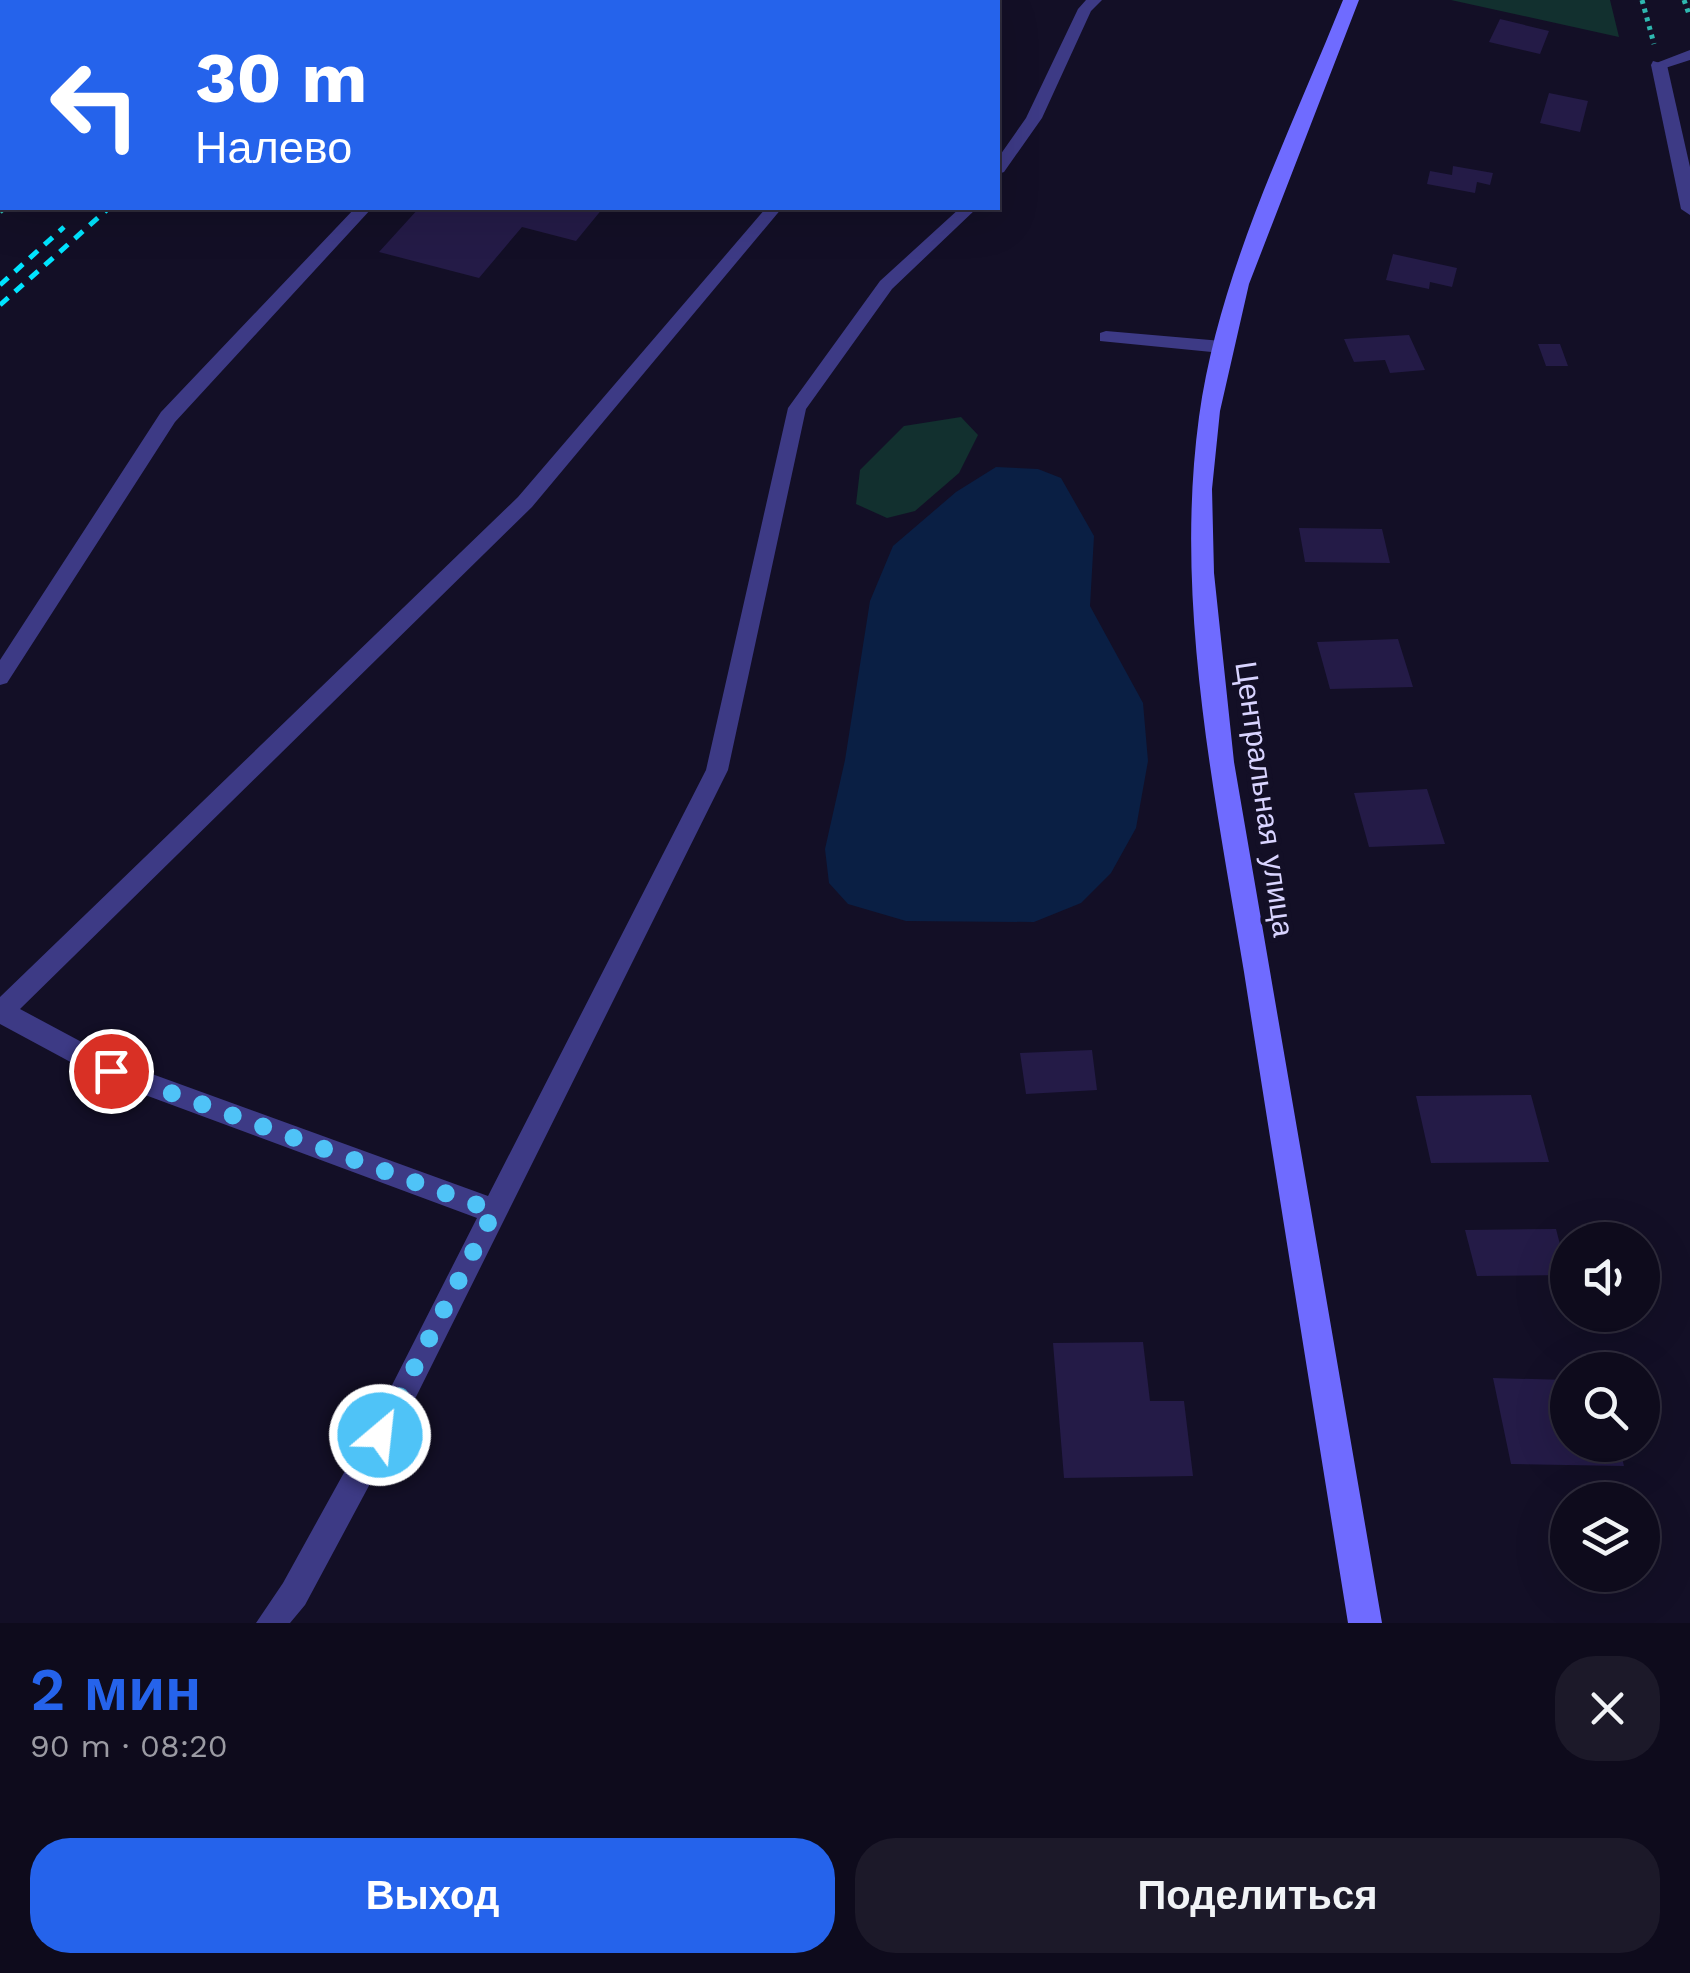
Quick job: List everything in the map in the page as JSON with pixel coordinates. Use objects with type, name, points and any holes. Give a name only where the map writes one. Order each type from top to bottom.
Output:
[{"type":"main road","name":"Центральная улица","points":[[1351,0],[1239,284],[1210,411],[1201,489],[1203,573],[1222,762],[1365,1623]]},
{"type":"street","points":[[1659,65],[1690,209]]},
{"type":"lane","points":[[1000,166],[1034,118],[1085,8],[1095,0]]},
{"type":"lane","points":[[1659,65],[1690,55]]},
{"type":"lane","points":[[0,677],[168,417],[362,210]]},
{"type":"lane","points":[[494,1211],[111,1071],[0,1012],[525,502],[772,210]]},
{"type":"lane","points":[[270,1623],[294,1594],[398,1403],[716,770],[797,408],[886,285],[967,210]]},
{"type":"lane","points":[[1106,337],[1222,348]]},
{"type":"path","points":[[1642,0],[1659,65]]},
{"type":"path","points":[[1684,0],[1690,17]]},
{"type":"green space","points":[[1451,0],[1610,0],[1619,37]]},
{"type":"green space","points":[[961,417],[978,435],[959,473],[915,511],[887,518],[856,504],[860,470],[904,426]]},
{"type":"water","points":[[996,467],[1038,469],[1061,478],[1094,536],[1090,606],[1143,703],[1148,761],[1136,828],[1111,873],[1081,903],[1034,922],[906,921],[848,904],[829,883],[825,849],[845,760],[870,601],[893,546],[956,492]]},
{"type":"building","points":[[1500,19],[1549,31],[1540,54],[1489,42]]},
{"type":"building","points":[[1549,93],[1588,101],[1580,132],[1540,123]]},
{"type":"building","points":[[1453,166],[1493,173],[1490,185],[1477,182],[1475,193],[1427,184],[1430,171],[1452,175]]},
{"type":"building","points":[[417,210],[601,210],[576,241],[522,227],[479,278],[379,252]]},
{"type":"building","points":[[1393,254],[1457,268],[1452,287],[1430,282],[1429,289],[1386,280]]},
{"type":"building","points":[[1409,335],[1425,370],[1390,373],[1385,360],[1354,362],[1344,339]]},
{"type":"building","points":[[1538,344],[1560,344],[1568,366],[1546,366]]},
{"type":"building","points":[[1299,528],[1382,529],[1390,563],[1305,562]]},
{"type":"building","points":[[1398,639],[1413,687],[1330,689],[1317,642]]},
{"type":"building","points":[[1427,789],[1445,844],[1369,847],[1354,793]]},
{"type":"building","points":[[1092,1050],[1097,1090],[1026,1094],[1020,1053]]},
{"type":"building","points":[[1531,1095],[1549,1162],[1431,1163],[1416,1096]]},
{"type":"building","points":[[1550,1229],[1550,1275],[1477,1276],[1465,1230]]},
{"type":"building","points":[[1143,1342],[1150,1401],[1184,1401],[1193,1476],[1064,1478],[1053,1343]]},
{"type":"building","points":[[1493,1378],[1550,1380],[1550,1462],[1623,1462],[1624,1466],[1511,1464]]},
{"type":"railway","points":[[0,305],[107,210]]},
{"type":"railway","points":[[0,285],[64,227]]},
{"type":"route","points":[[111,1071],[494,1211],[380,1435]]}]
